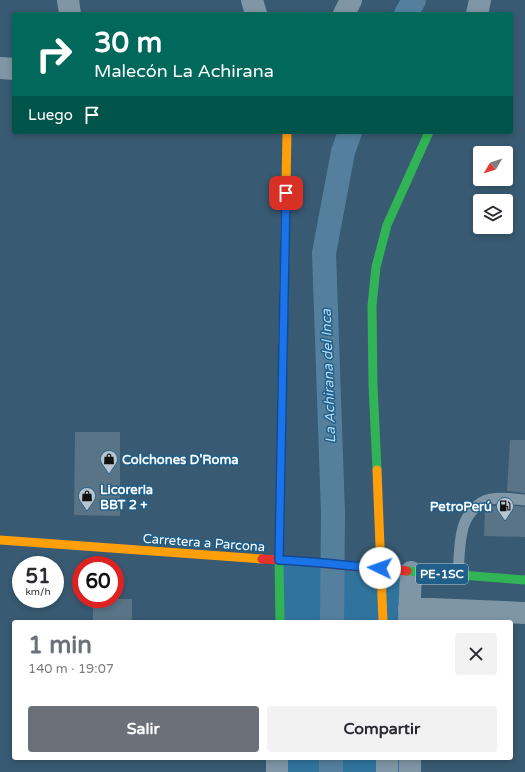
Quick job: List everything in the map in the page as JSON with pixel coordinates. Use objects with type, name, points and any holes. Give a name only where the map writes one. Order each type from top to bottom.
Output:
[{"type":"street","points":[[68,0],[70,12]]},
{"type":"street","points":[[252,0],[255,12]]},
{"type":"street","points":[[345,12],[351,0]]},
{"type":"street","points":[[477,12],[480,0]]},
{"type":"street","points":[[0,68],[12,69]]},
{"type":"street","points":[[280,620],[279,560],[287,134]]},
{"type":"street","points":[[383,620],[372,314],[376,267],[387,225],[428,134]]},
{"type":"street","name":"Carretera a Parcona","points":[[0,540],[300,561],[411,572],[525,580]]},
{"type":"street","points":[[411,572],[409,615],[430,608],[525,613]]},
{"type":"street","points":[[277,760],[277,772]]},
{"type":"street","points":[[387,760],[387,772]]},
{"type":"street","points":[[410,760],[410,772]]},
{"type":"lane","points":[[458,575],[462,530],[468,516],[477,506],[484,501],[493,498],[525,500]]},
{"type":"shaded area","points":[[279,560],[411,572],[412,620],[278,620]]},
{"type":"shaded area","points":[[275,760],[414,760],[415,772],[275,772]]},
{"type":"building","points":[[75,432],[120,432],[120,516],[74,515]]},
{"type":"building","name":"PetroPerú","points":[[510,440],[525,440],[525,493],[507,491]]},
{"type":"building","name":"PetroPerú","points":[[507,505],[525,507],[525,537],[484,536],[485,509],[492,506]]},
{"type":"building","points":[[124,599],[132,599],[132,620],[93,620],[93,608],[124,608]]},
{"type":"waterway","name":"La Achirana del Inca","points":[[407,12],[414,0]]},
{"type":"waterway","name":"La Achirana del Inca","points":[[332,620],[333,513],[324,253],[343,152],[349,134]]},
{"type":"waterway","name":"La Achirana del Inca","points":[[331,760],[331,772]]},
{"type":"traffic: fast","points":[[377,470],[373,385],[372,306],[376,267],[387,225],[428,134]]},
{"type":"traffic: fast","points":[[280,620],[279,560],[282,398]]},
{"type":"traffic: fast","points":[[407,571],[525,580]]},
{"type":"traffic: slow","points":[[282,398],[287,134]]},
{"type":"traffic: slow","points":[[377,470],[383,620]]},
{"type":"traffic: slow","points":[[0,540],[262,559]]},
{"type":"traffic: jam","points":[[262,559],[407,571]]},
{"type":"place","name":"Colchones D'Roma","points":[[109,474]]},
{"type":"place","name":"Licoreria BBT 2 +","points":[[87,511]]},
{"type":"place","name":"PetroPerú","points":[[505,521]]},
{"type":"route","points":[[286,193],[279,560],[380,568]]}]
